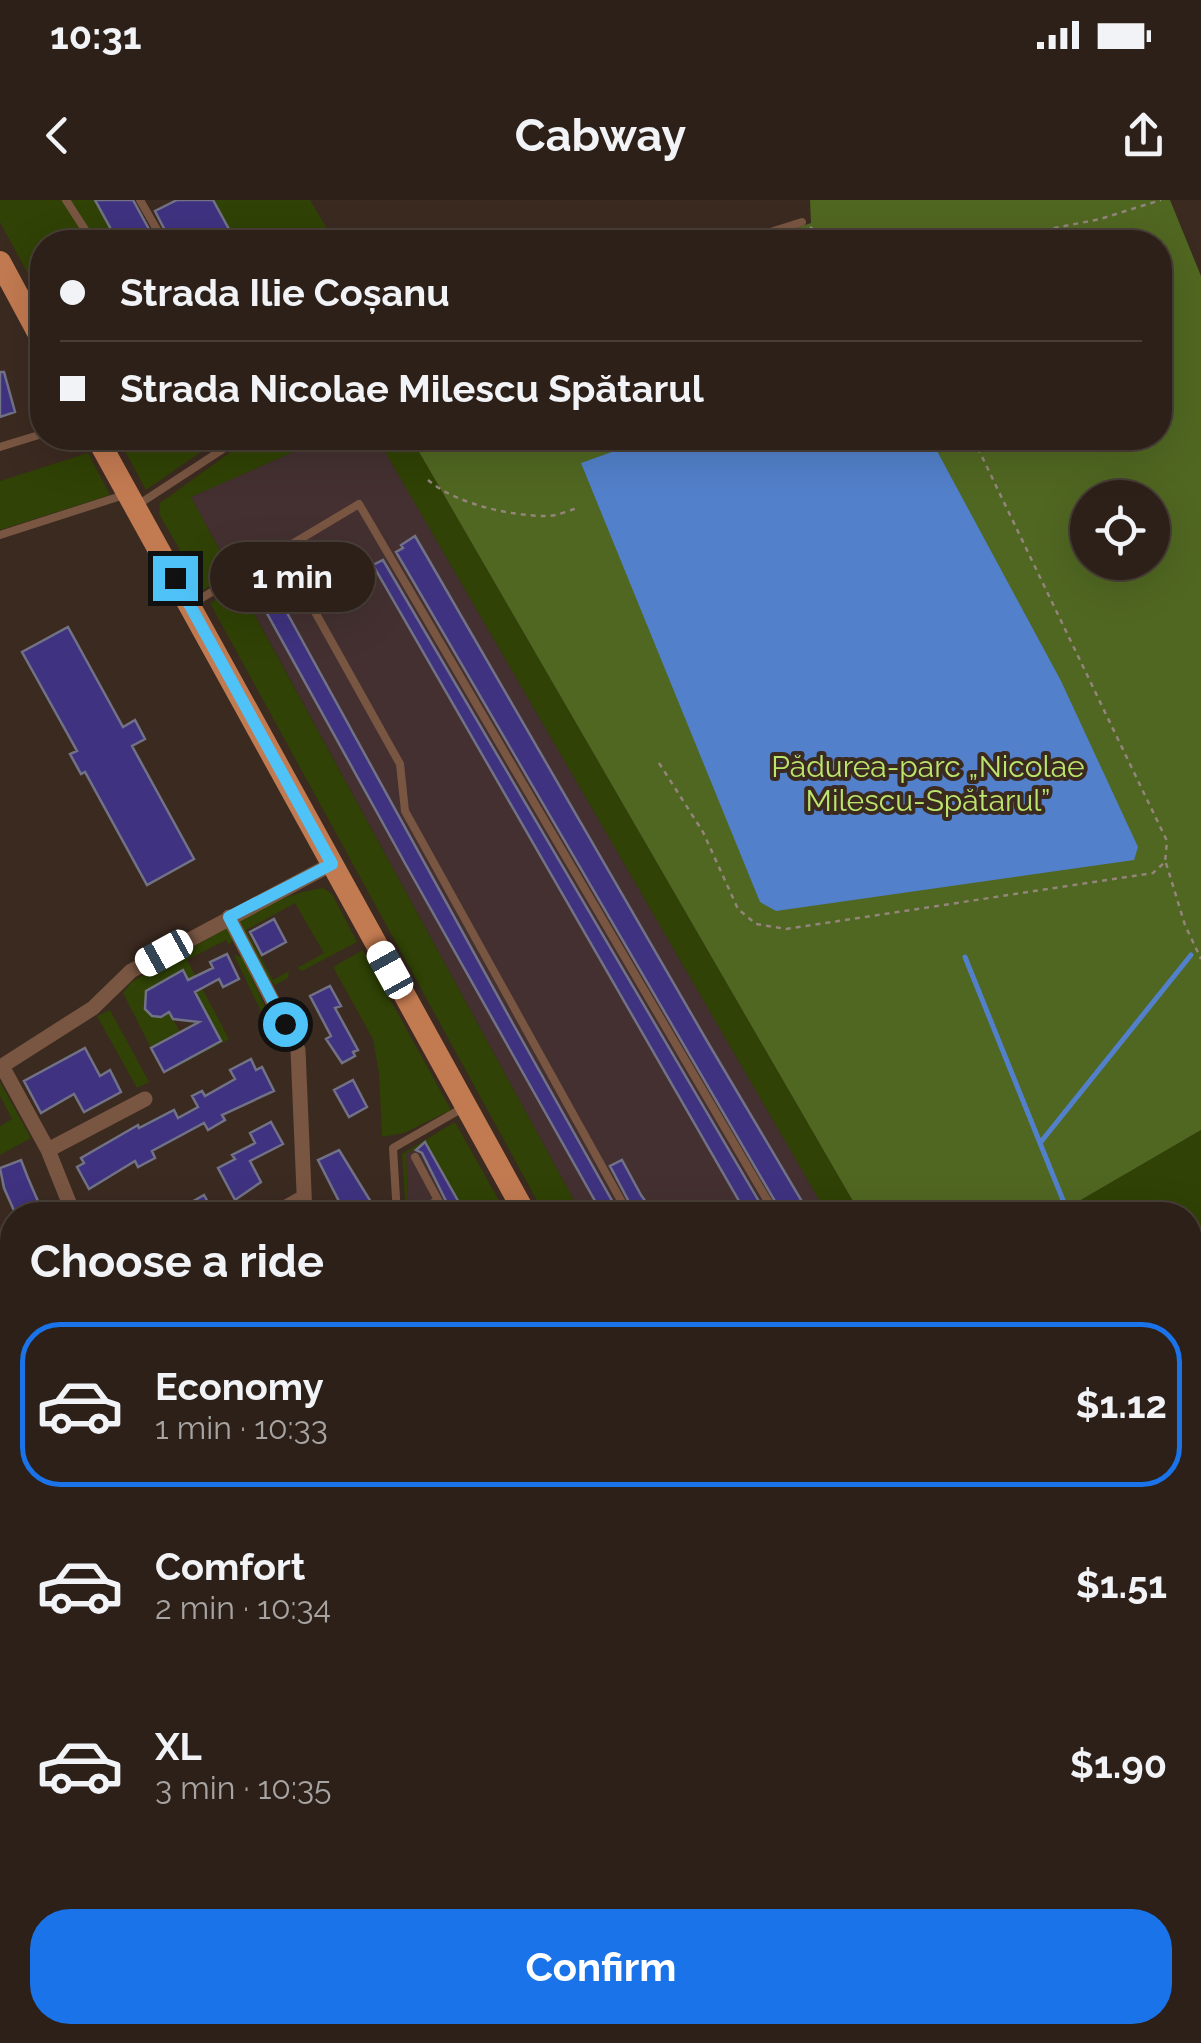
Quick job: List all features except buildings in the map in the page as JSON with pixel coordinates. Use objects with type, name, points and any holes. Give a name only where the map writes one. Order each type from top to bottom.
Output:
[{"type":"main road","points":[[0,262],[30,318]]},
{"type":"main road","points":[[105,450],[519,1202]]},
{"type":"street","points":[[69,1202],[48,1150],[2,1066],[93,1008],[131,971],[332,864]]},
{"type":"street","points":[[229,917],[298,1050],[304,1202]]},
{"type":"street","points":[[48,1150],[145,1098]]},
{"type":"street","points":[[295,1202],[304,1197]]},
{"type":"lane","points":[[66,200],[85,230]]},
{"type":"lane","points":[[140,200],[157,230]]},
{"type":"lane","points":[[777,230],[802,222]]},
{"type":"lane","points":[[0,447],[30,438]]},
{"type":"lane","points":[[0,535],[132,500],[220,450]]},
{"type":"lane","points":[[190,605],[358,504],[768,1202]]},
{"type":"lane","points":[[280,551],[400,764],[405,811],[623,1202]]},
{"type":"lane","points":[[396,1202],[394,1148],[466,1107]]},
{"type":"lane","points":[[414,1157],[438,1200],[435,1202]]},
{"type":"path","points":[[1042,230],[1161,200]]},
{"type":"path","points":[[802,222],[814,230]]},
{"type":"path","points":[[979,450],[1168,841],[1166,862],[1184,925],[1201,959]]},
{"type":"path","points":[[428,480],[443,493],[515,514],[551,516],[577,508]]},
{"type":"path","points":[[660,764],[704,832],[738,908],[756,924],[806,926],[1153,873],[1166,862]]},
{"type":"shaded area","points":[[298,450],[384,450],[820,1202],[575,1202],[191,497]]},
{"type":"shaded area","points":[[425,1142],[459,1202],[408,1202],[406,1154]]},
{"type":"green space","points":[[0,200],[95,200],[111,230],[30,230],[30,278],[0,222]]},
{"type":"green space","points":[[213,200],[310,200],[328,230],[229,230]]},
{"type":"green space","name":"Pădurea-parc „Nicolae Milescu-Spătarul”","points":[[810,200],[1170,200],[1201,276],[1201,1130],[1077,1202],[853,1202],[418,450],[1172,450],[1172,230],[790,230],[811,223]]},
{"type":"green space","points":[[124,450],[204,450],[146,490]]},
{"type":"green space","points":[[233,450],[298,450],[191,497],[232,573],[203,590],[159,514],[160,503]]},
{"type":"green space","points":[[384,450],[418,450],[853,1202],[820,1202]]},
{"type":"green space","points":[[88,453],[110,495],[0,530],[0,481]]},
{"type":"green space","points":[[239,586],[575,1202],[538,1202],[210,603]]},
{"type":"green space","points":[[323,888],[332,894],[357,942],[302,971],[297,968],[324,953],[295,903],[246,930],[273,980],[289,971],[288,978],[275,985],[239,925],[240,920],[280,900]]},
{"type":"green space","points":[[227,928],[233,940],[229,945],[226,940],[187,960],[229,1039],[165,1073],[221,1040],[183,971],[146,991],[145,1009],[157,1016],[169,1012],[180,1032],[151,1048],[123,993],[131,982]]},
{"type":"green space","points":[[363,950],[451,1110],[404,1133],[382,1137],[373,1039],[333,967]]},
{"type":"green space","points":[[234,955],[242,957],[270,1017],[265,1020]]},
{"type":"green space","points":[[110,1010],[149,1082],[137,1088],[97,1016]]},
{"type":"green space","points":[[0,1082],[31,1138],[0,1155],[0,1126],[12,1119],[0,1096]]},
{"type":"green space","points":[[455,1122],[500,1202],[459,1202],[425,1143],[406,1154],[408,1202],[405,1202],[402,1154]]},
{"type":"green space","points":[[1201,1130],[1201,1202],[1077,1202]]},
{"type":"water","points":[[617,450],[936,450],[1061,681],[1138,847],[1134,860],[776,911],[760,902],[581,463]]},
{"type":"waterway","points":[[1040,1143],[1191,955]]},
{"type":"waterway","points":[[965,957],[1064,1202]]},
{"type":"route","points":[[175,578],[332,864],[229,917],[285,1024]]}]
